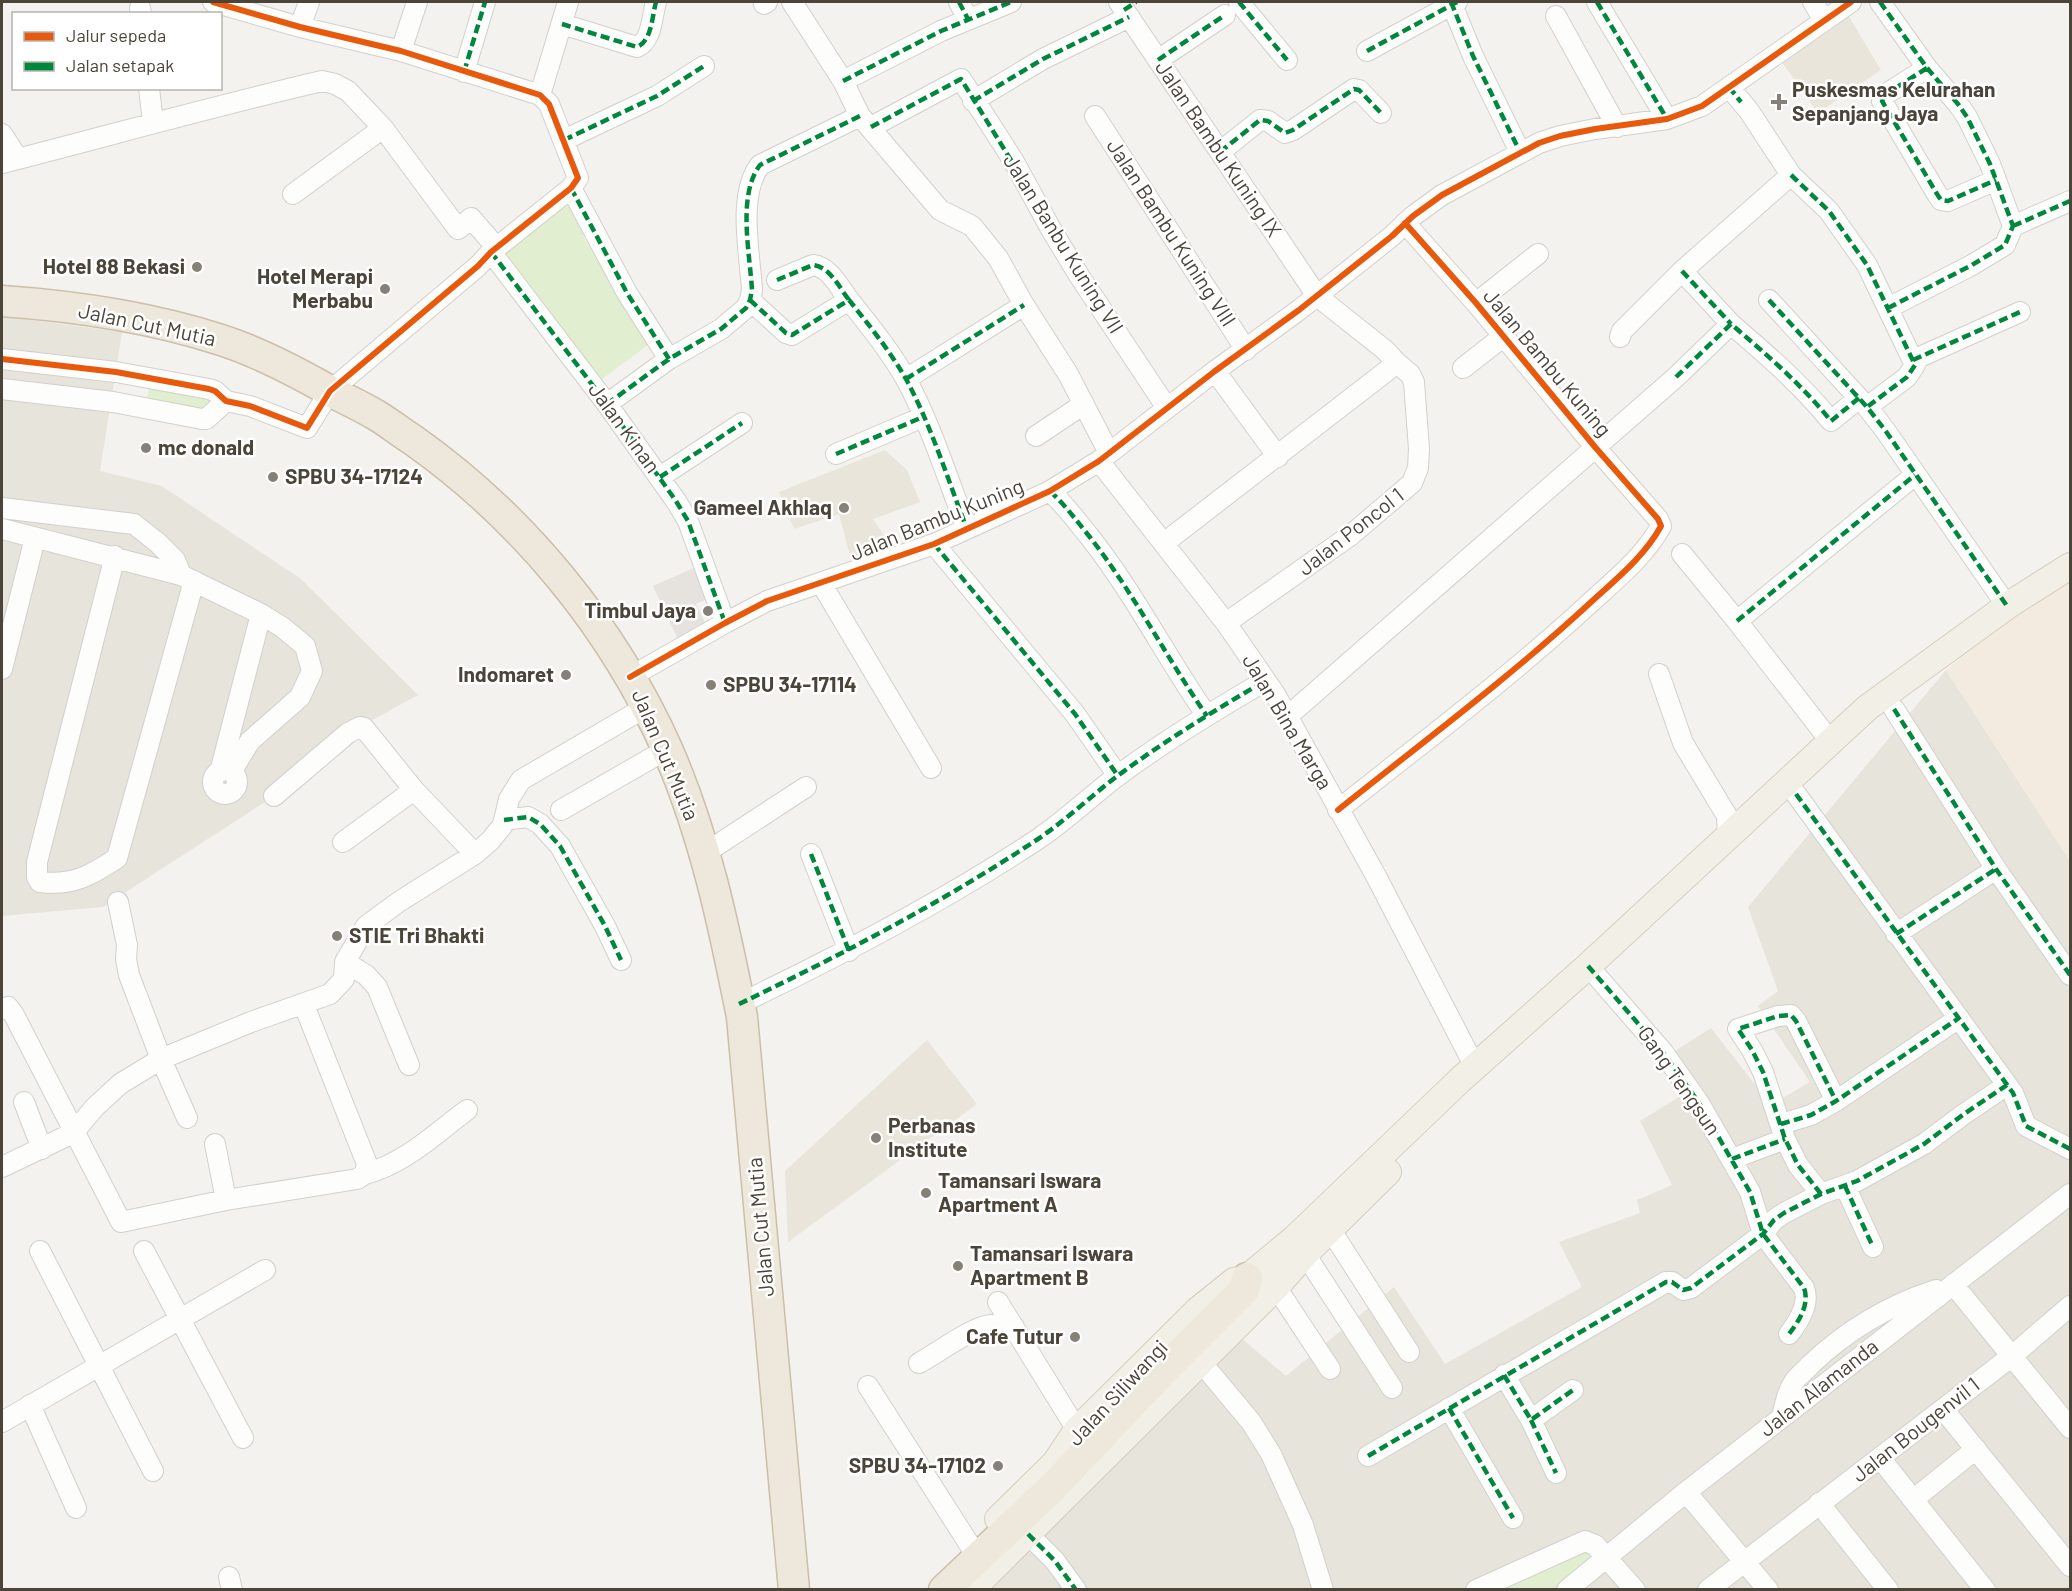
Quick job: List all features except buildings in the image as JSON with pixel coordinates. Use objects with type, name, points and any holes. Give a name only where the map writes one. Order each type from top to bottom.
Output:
[{"type":"highway","name":"Jalan Cut Mutia","points":[[2,301],[42,304],[171,325],[239,346],[292,369],[428,471],[502,539],[561,607],[611,676],[634,714],[655,756],[701,886],[716,940],[724,989],[767,1440],[775,1590]]},
{"type":"highway","name":"Jalan Cut Mutia","points":[[2,316],[122,332],[224,359],[327,396],[387,422],[444,463],[494,505],[553,569],[585,608],[630,677],[669,755],[705,853],[723,923],[739,1004],[794,1590]]},
{"type":"highway","points":[[944,1590],[1044,1496],[1244,1290],[1246,1278]]},
{"type":"main road","points":[[1593,971],[1728,836],[1867,708],[2007,606],[2070,566]]},
{"type":"main road","points":[[1300,1246],[1480,1073],[1593,971],[1894,709],[2000,625],[2070,581]]},
{"type":"main road","points":[[1300,1246],[1330,1229],[1480,1073]]},
{"type":"main road","name":"Jalan Siliwangi","points":[[928,1590],[1055,1463],[1077,1430],[1198,1310],[1234,1281],[1246,1278],[1300,1246]]},
{"type":"main road","name":"Jalan Siliwangi","points":[[971,1590],[1276,1287],[1300,1246]]},
{"type":"street","points":[[2,359],[116,372],[209,389],[226,400],[250,405],[307,428],[327,396],[478,266],[493,250],[571,188],[578,178],[549,104],[540,95],[465,69],[300,27],[216,2]]},
{"type":"street","points":[[300,27],[309,2]]},
{"type":"street","points":[[401,51],[417,2]]},
{"type":"street","points":[[465,69],[485,2]]},
{"type":"street","points":[[540,95],[568,2]]},
{"type":"street","points":[[562,24],[637,47],[643,45],[647,39],[656,2]]},
{"type":"street","name":"Jalan Bina Marga","points":[[792,2],[843,81],[866,122],[940,210],[972,226],[998,258],[1024,305],[1068,374],[1083,404],[1104,457],[1164,543],[1227,623],[1288,716],[1480,1073]]},
{"type":"street","points":[[959,2],[968,20]]},
{"type":"street","points":[[843,81],[941,31],[1011,2]]},
{"type":"street","points":[[1239,2],[1287,60]]},
{"type":"street","points":[[1597,2],[1667,119]]},
{"type":"street","points":[[1813,2],[1824,20]]},
{"type":"street","name":"Jalan Bambu Kuning","points":[[630,677],[767,601],[934,544],[1050,491],[1104,457],[1215,371],[1246,350],[1442,195],[1539,142],[1560,136],[1667,119],[1702,106],[1851,2]]},
{"type":"street","points":[[1880,2],[1927,68],[1959,104],[1985,154],[2013,226],[2008,241],[1998,249],[1888,308]]},
{"type":"street","points":[[1367,51],[1454,3]]},
{"type":"street","points":[[1454,3],[1453,10],[1473,56],[1520,152]]},
{"type":"street","points":[[973,101],[1127,8]]},
{"type":"street","name":"Jalan Bambu Kuning IX","points":[[1127,8],[1158,60],[1317,296],[1385,350],[1403,368]]},
{"type":"street","points":[[1158,60],[1225,15]]},
{"type":"street","points":[[1556,16],[1617,127]]},
{"type":"street","points":[[564,140],[657,96],[704,66]]},
{"type":"street","points":[[1927,68],[1886,94],[1882,100],[1937,194],[1941,200],[1948,201],[1995,180]]},
{"type":"street","name":"Jalan Banbu Kuning VII","points":[[866,122],[961,79],[1013,160],[1080,277],[1167,408]]},
{"type":"street","points":[[2,134],[10,161],[215,106],[322,81],[335,84],[348,91],[382,128],[293,194]]},
{"type":"street","points":[[1682,271],[1731,324],[1784,369],[1812,397],[1830,421],[1907,377],[1915,365],[1867,265],[1829,211],[1791,175],[1749,111],[1729,87]]},
{"type":"street","points":[[1220,152],[1260,120],[1268,121],[1285,133],[1354,89],[1359,90],[1381,113]]},
{"type":"street","points":[[149,90],[153,123]]},
{"type":"street","name":"Jalan Bambu Kuning VIII","points":[[1095,117],[1246,350]]},
{"type":"street","points":[[607,404],[669,359],[721,329],[746,308],[752,290],[746,210],[752,175],[760,165],[866,122]]},
{"type":"street","name":"Jalan Kinan","points":[[382,128],[458,229],[471,218],[660,477],[688,521],[725,623]]},
{"type":"street","points":[[1620,336],[1622,331],[1682,271],[1791,175]]},
{"type":"street","points":[[571,188],[627,294],[669,359]]},
{"type":"street","points":[[2013,226],[2070,201]]},
{"type":"street","name":"Jalan Bambu Kuning","points":[[1338,810],[1552,638],[1627,569],[1657,534],[1661,526],[1658,519],[1476,303],[1405,223]]},
{"type":"street","points":[[1476,303],[1538,254]]},
{"type":"street","points":[[777,280],[813,265],[819,266],[831,275],[906,379],[967,529]]},
{"type":"street","points":[[750,300],[786,333],[792,335],[849,300]]},
{"type":"street","points":[[1769,300],[1863,402],[2007,606]]},
{"type":"street","points":[[906,379],[1024,305]]},
{"type":"street","points":[[1913,360],[2020,312]]},
{"type":"street","points":[[1288,716],[1676,377],[1731,324]]},
{"type":"street","points":[[1463,368],[1503,336]]},
{"type":"street","points":[[1164,543],[1278,457],[1403,368]]},
{"type":"street","name":"Jalan Poncol 1","points":[[1227,623],[1351,535],[1412,483],[1418,468],[1419,449],[1414,382],[1403,368]]},
{"type":"street","points":[[1215,371],[1278,457]]},
{"type":"street","points":[[112,402],[116,372]]},
{"type":"street","points":[[145,408],[151,379]]},
{"type":"street","points":[[2,389],[112,402],[206,419],[226,400]]},
{"type":"street","points":[[1036,436],[1083,404]]},
{"type":"street","points":[[836,454],[923,417]]},
{"type":"street","points":[[660,477],[742,423]]},
{"type":"street","points":[[1737,621],[1915,475]]},
{"type":"street","points":[[1050,491],[1067,508],[1111,564],[1207,716]]},
{"type":"street","points":[[2,508],[134,524],[158,543],[175,560],[188,578]]},
{"type":"street","points":[[2,529],[115,556],[188,578],[261,614],[282,627],[304,646],[312,671],[300,697],[250,741],[226,772],[261,614]]},
{"type":"street","points":[[2,669],[34,538]]},
{"type":"street","points":[[934,544],[1070,708],[1118,776]]},
{"type":"street","points":[[1682,554],[1831,742]]},
{"type":"street","points":[[115,556],[37,862],[37,877],[40,882],[64,882],[91,876],[117,858],[188,578]]},
{"type":"street","points":[[821,584],[931,768]]},
{"type":"street","points":[[1659,674],[1683,743],[1727,816],[1728,836]]},
{"type":"street","points":[[739,1004],[849,951],[1022,849],[1066,819],[1118,776],[1207,716],[1265,681]]},
{"type":"street","points":[[1894,709],[1996,869],[2070,975]]},
{"type":"street","points":[[2,1167],[74,1133],[95,1107],[120,1084],[161,1059],[251,1022],[330,994],[344,979],[345,962],[366,926],[400,901],[475,854],[490,841],[503,825],[509,799],[521,780],[634,714]]},
{"type":"street","points":[[274,796],[357,727],[364,728],[414,790],[475,854]]},
{"type":"street","points":[[561,810],[655,756]]},
{"type":"street","points":[[705,853],[806,787]]},
{"type":"street","points":[[342,842],[414,790]]},
{"type":"street","points":[[1796,794],[2013,1093],[2026,1126],[2070,1149]]},
{"type":"street","points":[[504,820],[528,817],[540,824],[560,846],[605,926],[621,960]]},
{"type":"street","points":[[811,854],[849,951]]},
{"type":"street","points":[[1896,934],[1996,869]]},
{"type":"street","points":[[118,902],[127,945],[126,959],[129,975],[161,1059],[187,1118]]},
{"type":"street","points":[[345,962],[366,975],[377,987],[409,1065]]},
{"type":"street","name":"Gang Tengsun","points":[[1593,971],[1663,1052],[1699,1103],[1750,1192],[1763,1234],[1806,1293],[1805,1306],[1789,1334]]},
{"type":"street","points":[[304,1005],[367,1164],[365,1174]]},
{"type":"street","points":[[2,1009],[8,1007],[14,1015],[121,1222],[226,1200],[357,1179],[365,1174],[380,1171],[403,1158],[468,1110]]},
{"type":"street","points":[[1821,1194],[1798,1165],[1762,1072],[1752,1050],[1738,1029],[1778,1016],[1791,1015],[1836,1101]]},
{"type":"street","points":[[1732,1159],[1836,1101],[1959,1018]]},
{"type":"street","points":[[1368,1456],[1666,1282],[1672,1282],[1683,1290],[1690,1288],[1763,1234],[1774,1220],[1784,1213],[1821,1194],[1845,1186],[1924,1144],[2007,1085]]},
{"type":"street","points":[[24,1102],[42,1149]]},
{"type":"street","points":[[214,1144],[226,1200]]},
{"type":"street","points":[[1845,1186],[1873,1247]]},
{"type":"street","points":[[2070,1194],[1953,1284],[2070,1428]]},
{"type":"street","points":[[1330,1229],[1409,1352]]},
{"type":"street","points":[[1300,1246],[1392,1388]]},
{"type":"street","points":[[40,1251],[153,1471]]},
{"type":"street","points":[[144,1251],[243,1438]]},
{"type":"street","points":[[2,1422],[266,1270]]},
{"type":"street","name":"Jalan Alamanda","points":[[1567,1590],[1782,1417],[1786,1400],[1795,1380],[1858,1326],[1920,1295],[1953,1284]]},
{"type":"street","points":[[1276,1287],[1329,1369]]},
{"type":"street","points":[[998,1302],[1077,1430]]},
{"type":"street","name":"Jalan Bougenvil 1","points":[[1708,1590],[2012,1356],[2070,1308]]},
{"type":"street","points":[[920,1363],[979,1328],[992,1324],[1004,1328],[1014,1327]]},
{"type":"street","points":[[1201,1362],[1251,1422],[1271,1454],[1303,1524],[1323,1590]]},
{"type":"street","points":[[1504,1375],[1531,1420],[1556,1473]]},
{"type":"street","points":[[868,1386],[970,1546]]},
{"type":"street","points":[[1531,1420],[1573,1390]]},
{"type":"street","points":[[30,1405],[76,1508]]},
{"type":"street","points":[[1449,1408],[1513,1518]]},
{"type":"street","points":[[1942,1408],[2070,1566]]},
{"type":"street","points":[[1914,1499],[1976,1449]]},
{"type":"street","points":[[1880,1458],[1985,1590]]},
{"type":"street","points":[[1686,1492],[1768,1590]]},
{"type":"street","points":[[1819,1503],[1888,1590]]},
{"type":"street","points":[[1028,1533],[1055,1562],[1076,1590]]},
{"type":"street","points":[[1476,1590],[1585,1541],[1595,1545],[1635,1590]]},
{"type":"shaded area","points":[[1845,10],[1881,70],[1818,113],[1779,58]]},
{"type":"shaded area","points":[[2,316],[122,332],[100,471],[162,486],[301,579],[418,695],[360,727],[274,796],[103,907],[2,916]]},
{"type":"shaded area","name":"Gameel Akhlaq","points":[[885,450],[907,470],[920,502],[873,519],[890,544],[851,560],[839,514],[794,529],[779,492]]},
{"type":"shaded area","points":[[698,566],[712,597],[696,604],[707,627],[679,642],[653,586]]},
{"type":"shaded area","points":[[2070,581],[2070,861],[1946,670],[2000,625]]},
{"type":"shaded area","points":[[1946,670],[2070,861],[2070,1589],[973,1590],[1240,1337],[1286,1376],[1394,1287],[1445,1364],[1582,1287],[1559,1242],[1640,1213],[1637,1200],[1672,1185],[1640,1121],[1698,1085],[1675,1051],[1711,1028],[1771,1105],[1810,1082],[1758,1006],[1778,991],[1748,907]]},
{"type":"shaded area","name":"Perbanas Institute","points":[[927,1040],[977,1104],[788,1242],[785,1171]]},
{"type":"green space","points":[[574,193],[584,238],[616,291],[652,342],[594,385],[494,253]]},
{"type":"green space","points":[[151,379],[215,391],[206,419],[145,408]]},
{"type":"green space","points":[[1586,1542],[1594,1554],[1551,1589],[1488,1590]]},
{"type":"marked path","points":[[464,72],[485,2]]},
{"type":"marked path","points":[[562,24],[637,47],[649,34],[656,2]]},
{"type":"marked path","points":[[959,2],[968,19]]},
{"type":"marked path","points":[[843,81],[941,31],[1011,2]]},
{"type":"marked path","points":[[1124,10],[1136,2]]},
{"type":"marked path","points":[[1239,2],[1287,60]]},
{"type":"marked path","points":[[1451,2],[1473,56],[1520,152]]},
{"type":"marked path","points":[[1367,51],[1457,2]]},
{"type":"marked path","points":[[1597,2],[1667,119]]},
{"type":"marked path","points":[[1880,2],[1927,68],[1967,117],[1990,164],[2013,226]]},
{"type":"marked path","points":[[1158,60],[1225,15]]},
{"type":"marked path","points":[[973,101],[1043,59],[1129,17]]},
{"type":"marked path","points":[[564,140],[657,96],[704,66]]},
{"type":"marked path","points":[[1927,68],[1886,94],[1882,101],[1937,194],[1941,200],[1948,201],[1996,180]]},
{"type":"marked path","points":[[871,127],[961,79],[1033,196]]},
{"type":"marked path","points":[[1729,87],[1741,102]]},
{"type":"marked path","points":[[1220,152],[1260,120],[1268,121],[1285,133],[1354,89],[1359,90],[1381,113]]},
{"type":"marked path","points":[[607,404],[669,359],[721,329],[746,308],[752,290],[747,208],[753,178],[760,165],[860,116]]},
{"type":"marked path","points":[[1791,175],[1829,211],[1867,265],[1915,365],[1907,377],[1867,407]]},
{"type":"marked path","points":[[571,188],[627,293],[669,359]]},
{"type":"marked path","points":[[2013,226],[2070,201]]},
{"type":"marked path","points":[[1888,308],[1972,265],[2005,245],[2013,226]]},
{"type":"marked path","points":[[491,252],[607,404],[676,501],[688,521],[725,623]]},
{"type":"marked path","points":[[777,280],[813,265],[824,269],[834,278],[849,300]]},
{"type":"marked path","points":[[1682,271],[1731,324]]},
{"type":"marked path","points":[[750,300],[786,333],[792,335],[849,300],[886,348],[906,379],[931,434],[967,529]]},
{"type":"marked path","points":[[1769,300],[1867,407],[1885,430],[2007,606]]},
{"type":"marked path","points":[[906,379],[1024,305]]},
{"type":"marked path","points":[[1913,360],[2020,312]]},
{"type":"marked path","points":[[1676,377],[1731,324],[1796,382],[1831,421],[1859,398]]},
{"type":"marked path","points":[[836,454],[923,417]]},
{"type":"marked path","points":[[660,477],[742,423]]},
{"type":"marked path","points":[[1737,621],[1915,475]]},
{"type":"marked path","points":[[1050,491],[1105,558],[1207,716]]},
{"type":"marked path","points":[[934,544],[1075,714],[1118,776]]},
{"type":"marked path","points":[[739,1004],[891,927],[1002,862],[1048,832],[1152,751],[1265,681]]},
{"type":"marked path","points":[[1894,709],[1996,869],[2070,975]]},
{"type":"marked path","points":[[1796,794],[2013,1093],[2026,1126],[2070,1149]]},
{"type":"marked path","points":[[504,820],[528,817],[540,824],[560,846],[605,926],[621,960]]},
{"type":"marked path","points":[[811,854],[849,951]]},
{"type":"marked path","points":[[1896,934],[1996,869]]},
{"type":"marked path","points":[[1588,966],[1663,1052],[1699,1103],[1750,1192],[1763,1234],[1804,1288],[1805,1306],[1789,1334]]},
{"type":"marked path","points":[[1821,1194],[1798,1165],[1785,1139],[1763,1072],[1738,1029],[1778,1016],[1791,1015],[1836,1101]]},
{"type":"marked path","points":[[1781,1124],[1811,1115],[1836,1101],[1959,1018]]},
{"type":"marked path","points":[[1368,1456],[1666,1282],[1672,1282],[1683,1290],[1691,1288],[1763,1234],[1774,1220],[1784,1213],[1821,1194],[1857,1181],[1924,1144],[2007,1085]]},
{"type":"marked path","points":[[1732,1159],[1785,1139]]},
{"type":"marked path","points":[[1845,1186],[1873,1247]]},
{"type":"marked path","points":[[1504,1375],[1531,1420],[1573,1390]]},
{"type":"marked path","points":[[1449,1408],[1513,1518]]},
{"type":"marked path","points":[[1531,1420],[1556,1473]]},
{"type":"marked path","points":[[1028,1534],[1055,1561],[1076,1590]]},
{"type":"cycle path","points":[[2,359],[116,372],[209,389],[215,391],[226,401],[250,406],[307,428],[330,391],[478,266],[491,252],[571,188],[578,178],[549,104],[540,95],[401,51],[300,27],[213,2]]},
{"type":"cycle path","points":[[630,677],[767,601],[934,544],[1050,491],[1099,461],[1215,371],[1299,310],[1392,236],[1413,216],[1442,195],[1539,143],[1595,129],[1667,119],[1702,106],[1851,2]]},
{"type":"cycle path","points":[[1338,810],[1466,709],[1560,630],[1629,567],[1647,547],[1661,526],[1658,519],[1476,303],[1405,223]]},
{"type":"place","name":"Puskesmas Kelurahan Sepanjang Jaya","points":[[1779,102]]},
{"type":"place","name":"Hotel 88 Bekasi","points":[[197,267]]},
{"type":"place","name":"Hotel Merapi Merbabu","points":[[385,289]]},
{"type":"place","name":"mc donald","points":[[146,448]]},
{"type":"place","name":"SPBU 34-17124","points":[[273,477]]},
{"type":"place","name":"Gameel Akhlaq","points":[[844,508]]},
{"type":"place","name":"Timbul Jaya","points":[[708,611]]},
{"type":"place","name":"Indomaret","points":[[566,675]]},
{"type":"place","name":"SPBU 34-17114","points":[[711,685]]},
{"type":"place","name":"STIE Tri Bhakti","points":[[337,936]]},
{"type":"place","name":"Perbanas Institute","points":[[876,1138]]},
{"type":"place","name":"Tamansari Iswara Apartment A","points":[[926,1193]]},
{"type":"place","name":"Tamansari Iswara Apartment B","points":[[958,1266]]},
{"type":"place","name":"Cafe Tutur","points":[[1075,1337]]},
{"type":"place","name":"SPBU 34-17102","points":[[998,1466]]}]
